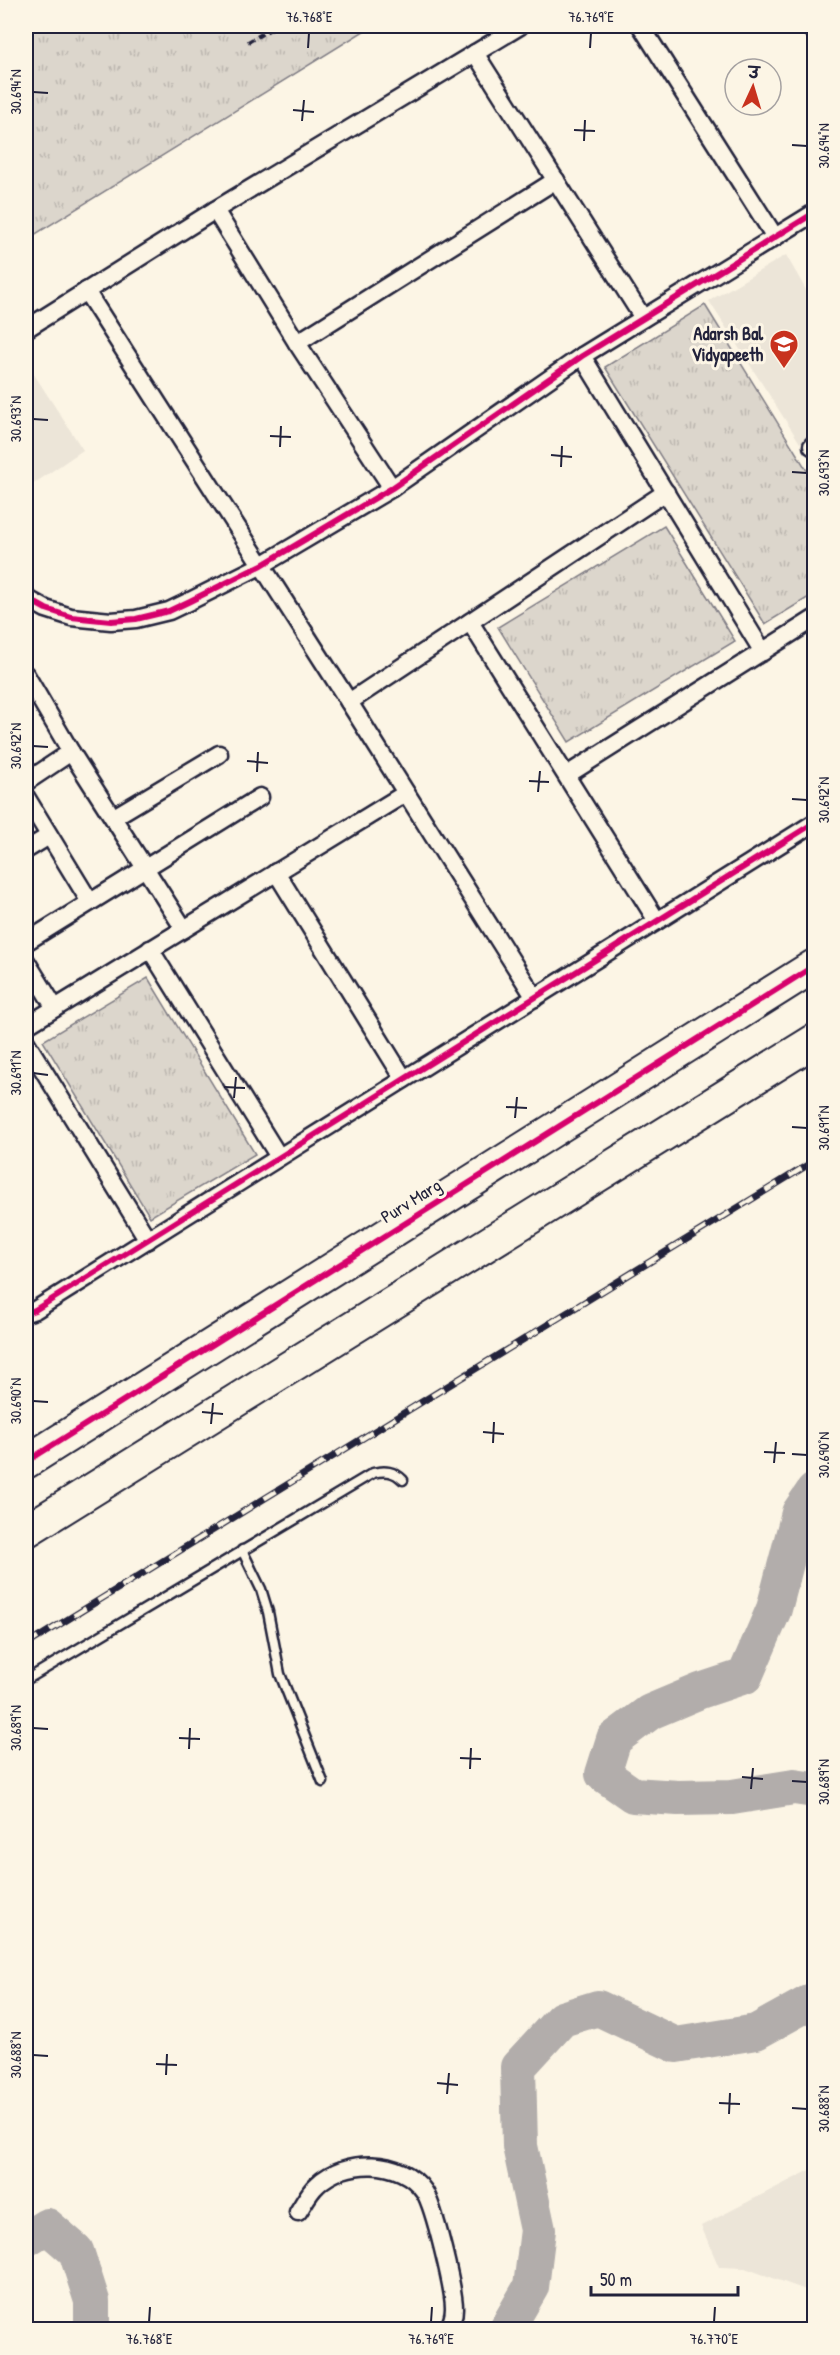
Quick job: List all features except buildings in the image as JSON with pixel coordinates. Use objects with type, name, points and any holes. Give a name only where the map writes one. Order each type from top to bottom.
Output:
[{"type":"highway","name":"Purv Marg","points":[[26,1462],[814,966]]},
{"type":"highway","points":[[26,1531],[814,1041]]},
{"type":"street","points":[[26,330],[215,210],[520,26]]},
{"type":"street","points":[[641,26],[775,237]]},
{"type":"street","points":[[811,26],[814,31]]},
{"type":"street","points":[[476,53],[643,318]]},
{"type":"street","points":[[297,343],[556,180]]},
{"type":"street","points":[[215,210],[297,343],[392,488]]},
{"type":"street","points":[[26,598],[46,609],[71,617],[111,621],[136,619],[169,611],[262,565],[392,488],[582,356],[814,213]]},
{"type":"street","points":[[86,291],[350,702],[535,998]]},
{"type":"street","points":[[582,356],[763,652]]},
{"type":"street","points":[[350,702],[666,492]]},
{"type":"street","points":[[567,775],[814,619]]},
{"type":"street","points":[[470,622],[657,921]]},
{"type":"street","points":[[26,675],[71,752],[184,929]]},
{"type":"street","points":[[26,782],[71,752]]},
{"type":"street","points":[[114,817],[219,754]]},
{"type":"street","points":[[26,1026],[406,793]]},
{"type":"street","points":[[26,797],[90,902]]},
{"type":"street","points":[[26,942],[260,797]]},
{"type":"street","points":[[26,1313],[35,1310],[814,823]]},
{"type":"street","points":[[26,850],[49,836]]},
{"type":"street","points":[[276,872],[404,1080]]},
{"type":"street","points":[[150,949],[279,1157]]},
{"type":"street","points":[[26,961],[55,1008]]},
{"type":"street","points":[[26,1042],[148,1239]]},
{"type":"street","points":[[298,2212],[316,2186],[337,2172],[350,2168],[383,2167],[409,2176],[425,2193],[437,2229],[454,2308],[451,2324],[447,2330]]},
{"type":"lane","points":[[26,1680],[373,1473],[390,1472],[397,1474],[403,1480]]},
{"type":"lane","points":[[242,1550],[261,1589],[268,1612],[279,1674],[322,1782]]},
{"type":"path","points":[[248,42],[276,26]]},
{"type":"shaded area","name":"Adarsh Bal Vidyapeeth","points":[[786,255],[814,304],[814,435],[800,443],[709,301]]},
{"type":"shaded area","points":[[26,362],[83,450],[26,489]]},
{"type":"shaded area","points":[[814,2168],[814,2293],[745,2268],[719,2267],[701,2226]]},
{"type":"green space","points":[[26,26],[372,26],[26,240]]},
{"type":"green space","points":[[705,305],[814,482],[814,594],[765,624],[605,367]]},
{"type":"green space","points":[[664,526],[735,641],[569,742],[498,627]]},
{"type":"green space","points":[[148,978],[255,1154],[150,1217],[43,1041]]},
{"type":"waterway","points":[[814,1491],[799,1513],[774,1609],[745,1676],[700,1691],[650,1712],[614,1739],[603,1774],[633,1795],[678,1798],[732,1797],[794,1787],[814,1790]]},
{"type":"waterway","points":[[506,2330],[531,2287],[538,2230],[520,2146],[518,2067],[562,2019],[598,2008],[676,2045],[756,2032],[814,2000]]},
{"type":"waterway","points":[[26,2239],[47,2226],[76,2251],[92,2301],[92,2330]]},
{"type":"railway","points":[[26,1645],[814,1161]]},
{"type":"cycle path","points":[[26,598],[46,609],[71,617],[111,621],[136,619],[169,611],[190,601],[262,565],[392,488],[582,356],[814,213]]},
{"type":"cycle path","points":[[26,1313],[35,1310],[814,823]]},
{"type":"cycle path","points":[[26,1462],[814,966]]},
{"type":"place","name":"Adarsh Bal Vidyapeeth","points":[[784,370]]}]
